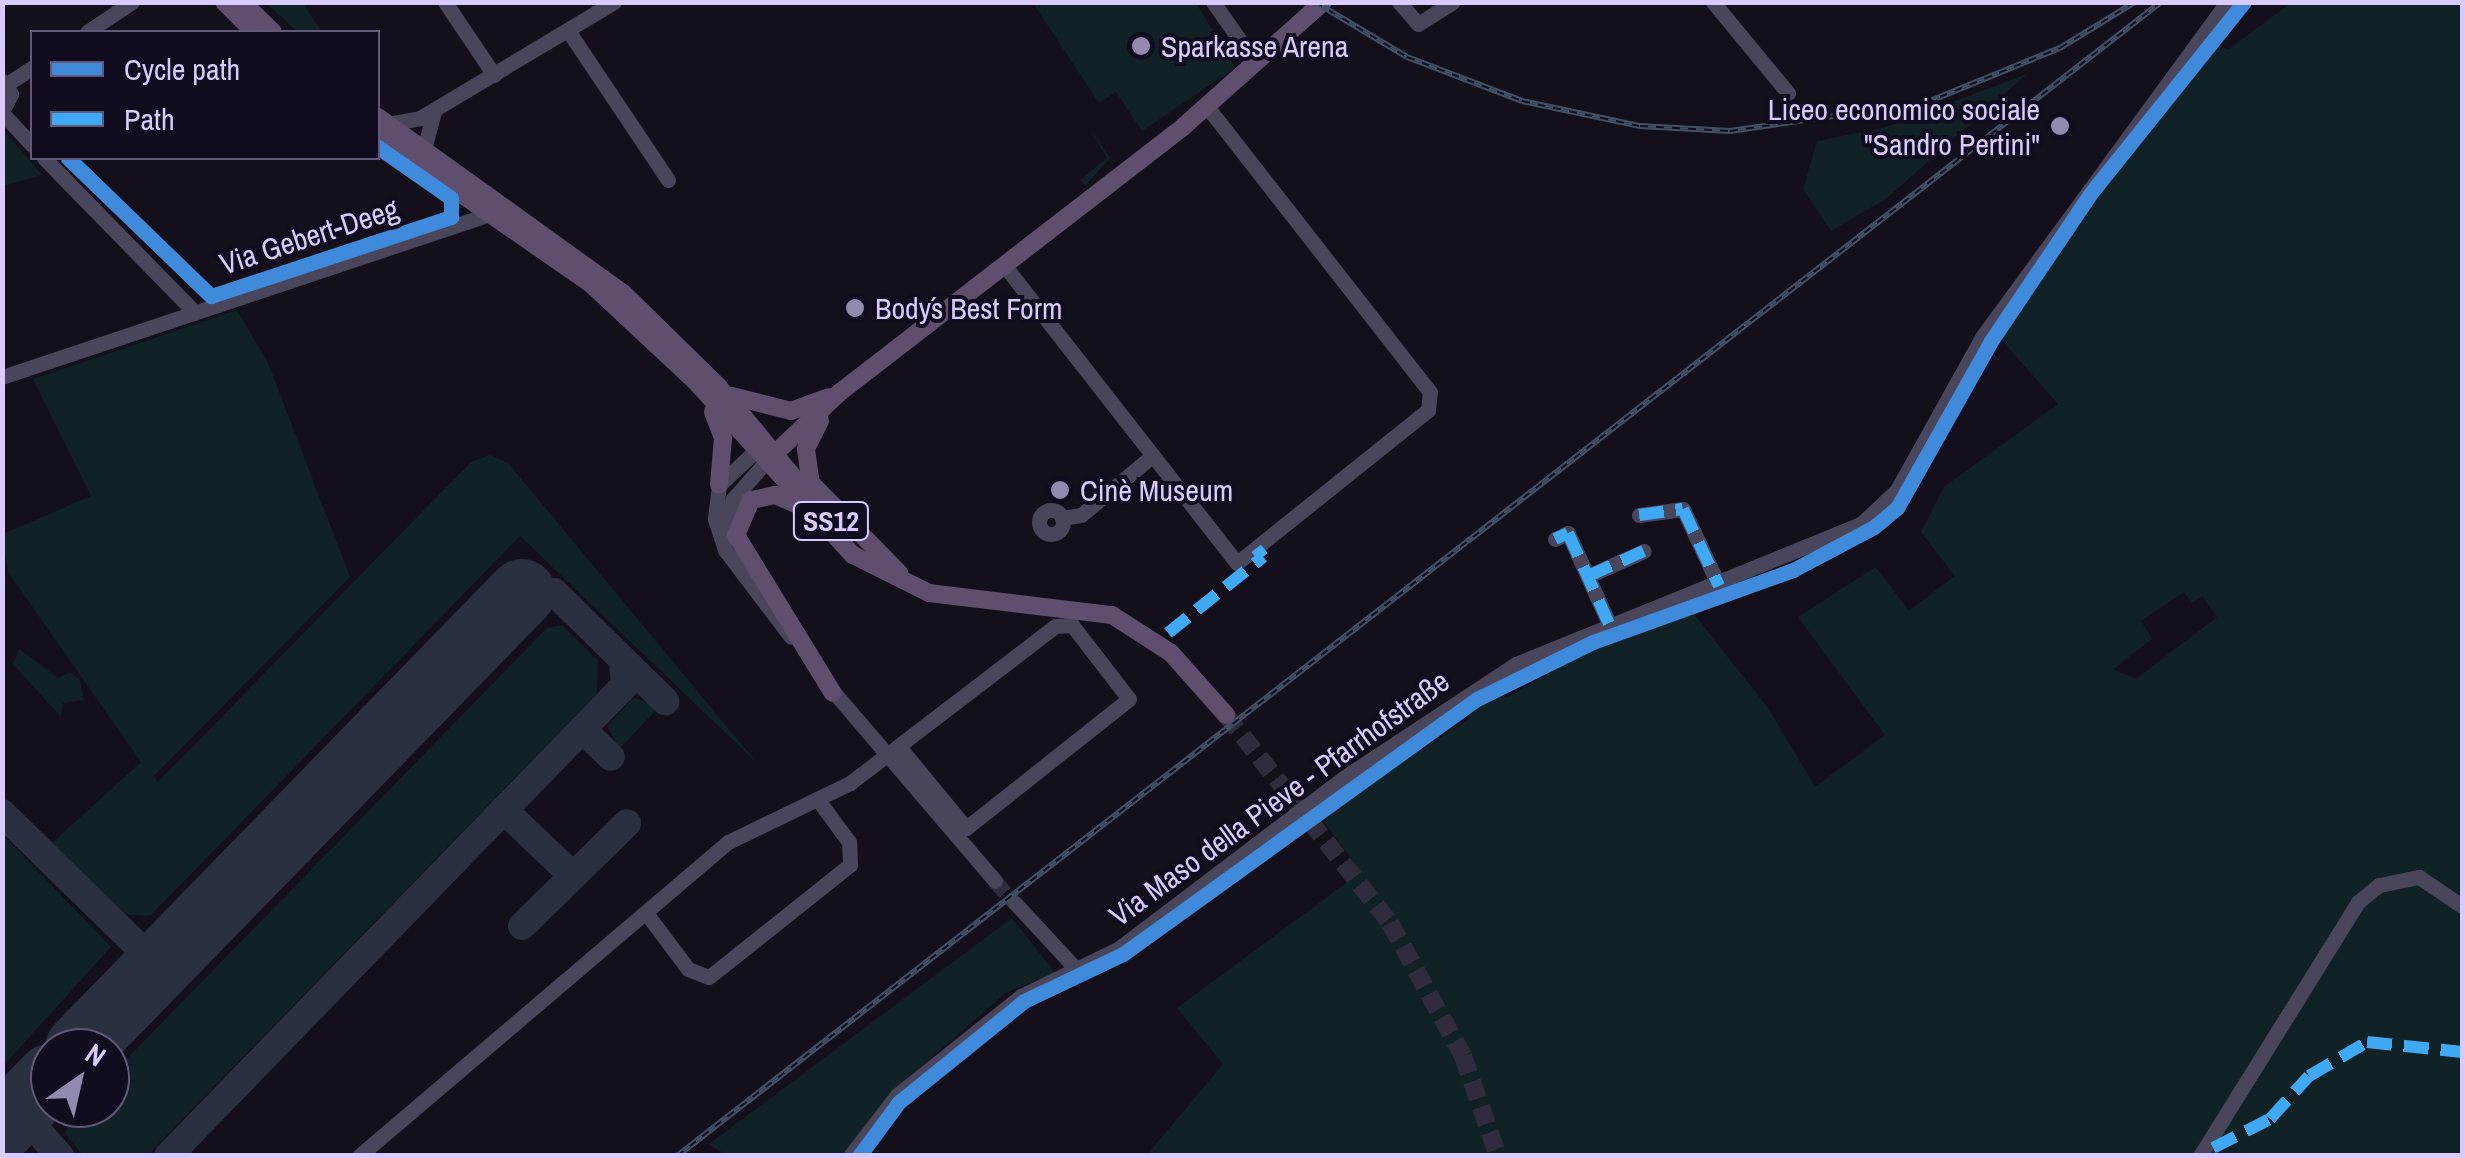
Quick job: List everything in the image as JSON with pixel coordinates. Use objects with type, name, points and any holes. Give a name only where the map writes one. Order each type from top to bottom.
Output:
[{"type":"main road","points":[[224,2],[252,30]]},
{"type":"main road","points":[[245,2],[271,30]]},
{"type":"main road","points":[[766,452],[1206,105],[1322,2]]},
{"type":"main road","points":[[381,125],[592,286],[708,385],[764,410],[791,412],[839,393]]},
{"type":"main road","points":[[381,125],[424,149],[601,274],[708,385],[829,534]]},
{"type":"main road","points":[[708,385],[723,438],[720,485]]},
{"type":"main road","points":[[839,393],[808,441],[808,478],[900,574]]},
{"type":"main road","name":"SS12","points":[[766,452],[844,534],[900,574],[955,595]]},
{"type":"main road","points":[[829,534],[775,495],[751,500],[736,523],[744,554],[833,692]]},
{"type":"main road","name":"SS12","points":[[829,534],[920,591],[1112,616],[1171,653],[1226,715]]},
{"type":"street","points":[[90,30],[132,2]]},
{"type":"street","points":[[445,2],[494,75]]},
{"type":"street","points":[[381,125],[434,110],[614,2]]},
{"type":"street","points":[[1213,2],[1255,62]]},
{"type":"street","points":[[1399,2],[1418,24],[1453,2]]},
{"type":"street","points":[[1713,2],[1788,93]]},
{"type":"street","name":"Via Maso della Pieve - Pfarrhofstraße","points":[[850,1156],[925,1070],[1022,996],[1078,972],[1426,722],[1516,664],[1841,535],[1898,490],[1982,337],[2226,2]]},
{"type":"street","points":[[569,32],[668,180]]},
{"type":"street","points":[[30,69],[5,82],[2,112],[30,143]]},
{"type":"street","points":[[1004,265],[1237,563],[1428,410],[1430,392],[1206,105]]},
{"type":"street","points":[[424,149],[434,110]]},
{"type":"street","points":[[46,160],[194,312]]},
{"type":"street","points":[[2,377],[493,213]]},
{"type":"street","points":[[359,1156],[465,1056],[753,826],[818,800],[893,754],[1054,626],[1072,625],[1129,699],[966,828],[893,754],[833,692],[720,538],[720,485],[766,452]]},
{"type":"street","points":[[720,538],[727,508],[766,452]]},
{"type":"street","points":[[1062,518],[1080,514],[1152,456]]},
{"type":"street","points":[[1639,515],[1683,510],[1720,586]]},
{"type":"street","points":[[1555,539],[1568,533],[1609,624]]},
{"type":"street","points":[[1588,576],[1644,551]]},
{"type":"street","points":[[893,754],[995,881]]},
{"type":"street","points":[[646,914],[688,970],[709,978],[850,865],[849,842],[818,800]]},
{"type":"street","points":[[2207,1152],[2358,902],[2379,885],[2419,877],[2462,906]]},
{"type":"street","points":[[1014,903],[1078,972]]},
{"type":"shaded area","points":[[266,3],[303,3],[321,30],[296,30]]},
{"type":"shaded area","name":"Sparkasse Arena","points":[[1033,3],[1196,3],[1235,68],[1142,131],[1116,92],[1099,103]]},
{"type":"shaded area","points":[[2462,3],[2462,1155],[1146,1156],[1223,1064],[1177,1008],[1361,872],[1319,815],[1469,719],[1465,710],[1500,690],[1506,698],[1617,634],[1693,613],[1768,708],[1815,787],[1885,735],[1798,617],[1876,567],[1909,611],[1955,576],[1921,532],[1944,487],[2058,404],[1998,336],[2089,195],[2212,45],[2229,49],[2288,5]],"holes":[[[2184,592],[2192,603],[2202,596],[2217,617],[2136,679],[2113,669],[2152,639],[2141,621]]]},
{"type":"shaded area","points":[[2027,74],[1887,198],[1831,231],[1803,189],[1817,141],[1883,128]]},
{"type":"shaded area","points":[[1088,125],[1110,158],[1085,186],[1080,180],[1107,158]]},
{"type":"shaded area","points":[[3,129],[42,175],[3,186]]},
{"type":"shaded area","points":[[237,310],[268,363],[350,577],[154,776],[158,782],[471,462],[490,455],[508,463],[757,763],[520,536],[150,916],[125,914],[52,843],[141,762],[8,572],[3,534],[91,496],[33,379]]},
{"type":"shaded area","points":[[562,625],[598,661],[597,693],[148,1155],[83,1155],[65,1134],[67,1128],[130,1128],[130,1055],[547,628]]},
{"type":"shaded area","points":[[19,649],[58,678],[70,672],[80,680],[84,700],[63,703],[61,717],[13,664]]},
{"type":"shaded area","points":[[634,697],[658,708],[620,748],[607,726]]},
{"type":"shaded area","points":[[2,834],[111,947],[37,1028],[30,1028],[30,1036],[2,1066]]},
{"type":"shaded area","points":[[1012,918],[1055,973],[1007,992],[910,1076],[844,1155],[726,1155],[709,1144]]},
{"type":"taxiway","points":[[522,593],[554,592],[665,701]]},
{"type":"taxiway","points":[[168,1156],[625,685],[623,660]]},
{"type":"taxiway","points":[[582,729],[611,757]]},
{"type":"taxiway","points":[[504,810],[573,876]]},
{"type":"taxiway","points":[[2,813],[158,966]]},
{"type":"taxiway","points":[[522,926],[627,823]]},
{"type":"taxiway","points":[[30,1112],[30,1122]]},
{"type":"taxiway","points":[[35,1128],[60,1156]]},
{"type":"runway","points":[[98,1028],[522,593]]},
{"type":"runway","points":[[2,1127],[30,1098]]},
{"type":"tunnel","points":[[1226,715],[1390,923],[1463,1056],[1498,1156]]},
{"type":"tunnel","points":[[995,881],[1015,903]]},
{"type":"railway","points":[[1315,2],[1407,57],[1522,101],[1640,126],[1730,131],[1925,103],[2060,48],[2135,2]]},
{"type":"railway","points":[[677,1156],[2161,2]]},
{"type":"marked path","points":[[1639,515],[1683,509],[1719,586]]},
{"type":"marked path","points":[[1555,539],[1568,533],[1609,624]]},
{"type":"marked path","points":[[1168,633],[1263,557],[1256,548]]},
{"type":"marked path","points":[[1588,576],[1644,551]]},
{"type":"marked path","points":[[2213,1148],[2270,1119],[2309,1076],[2367,1042],[2462,1052]]},
{"type":"cycle path","points":[[859,1156],[899,1102],[1024,1001],[1123,954],[1477,699],[1593,642],[1793,570],[1874,527],[1897,508],[1991,341],[2090,194],[2244,2]]},
{"type":"cycle path","name":"Via Gebert-Deeg","points":[[70,160],[211,296],[451,217],[451,198],[380,148]]},
{"type":"place","name":"Sparkasse Arena","points":[[1141,46]]},
{"type":"place","name":"Liceo economico sociale \"Sandro Pertini\"","points":[[2060,126]]},
{"type":"place","name":"Body´s Best Form","points":[[855,308]]},
{"type":"place","name":"Cinè Museum","points":[[1060,490]]}]
